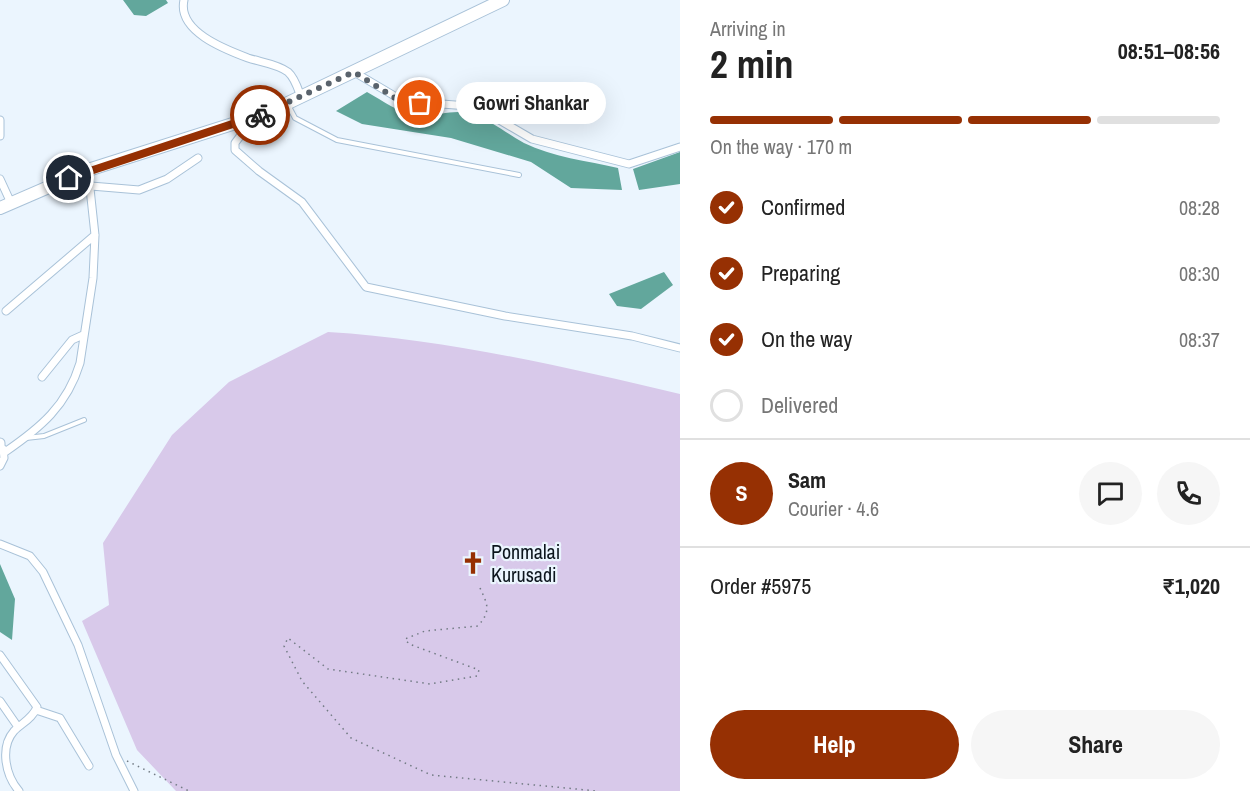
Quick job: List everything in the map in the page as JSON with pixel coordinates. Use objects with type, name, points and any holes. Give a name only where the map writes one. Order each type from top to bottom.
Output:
[{"type":"highway","points":[[6,205],[88,170],[255,117],[287,104],[503,0]]},
{"type":"street","points":[[184,0],[183,16],[189,25],[221,46],[283,69],[292,77],[301,97]]},
{"type":"street","points":[[354,72],[403,101],[468,106],[484,111],[532,139],[629,164],[680,147]]},
{"type":"street","points":[[255,117],[235,144],[235,150],[259,171],[302,202],[366,287],[505,316],[632,336],[680,348]]},
{"type":"street","points":[[0,120],[0,136]]},
{"type":"street","points":[[91,186],[139,190],[167,179],[198,158]]},
{"type":"street","points":[[0,466],[1,446],[26,438],[49,419],[77,373],[93,278],[95,235],[88,170]]},
{"type":"street","points":[[0,179],[6,205]]},
{"type":"street","points":[[6,311],[95,235]]},
{"type":"street","points":[[42,377],[72,340],[83,335]]},
{"type":"street","points":[[0,544],[30,556],[43,572],[78,645],[116,755],[134,791]]},
{"type":"street","points":[[0,655],[34,703],[36,710]]},
{"type":"street","points":[[0,701],[18,727]]},
{"type":"street","points":[[19,791],[12,782],[4,754],[8,740],[36,710]]},
{"type":"street","points":[[36,710],[60,718],[89,766]]},
{"type":"lane","points":[[287,104],[295,118],[337,140],[519,175]]},
{"type":"lane","points":[[26,438],[44,436],[84,420]]},
{"type":"path","points":[[480,588],[489,608],[487,616],[478,626],[425,631],[405,639],[409,644],[479,670],[477,676],[430,684],[328,669],[288,638],[284,646],[302,681],[351,738],[431,774],[597,791]]},
{"type":"path","points":[[116,755],[189,791]]},
{"type":"shaded area","points":[[123,0],[166,0],[168,3],[146,16],[134,15]]},
{"type":"shaded area","points":[[367,92],[410,114],[424,116],[465,112],[472,114],[535,148],[618,168],[622,190],[571,188],[531,162],[451,138],[362,124],[336,111]]},
{"type":"shaded area","points":[[680,152],[680,184],[639,190],[633,169]]},
{"type":"shaded area","points":[[664,272],[673,285],[641,309],[617,306],[609,294]]},
{"type":"shaded area","points":[[328,332],[461,348],[549,364],[680,394],[680,791],[176,791],[137,750],[82,621],[109,605],[103,543],[172,435],[229,382]]},
{"type":"shaded area","points":[[0,564],[15,599],[12,640],[0,632]]},
{"type":"way so far","points":[[260,115],[354,72],[395,98],[410,103],[420,103]]},
{"type":"place","name":"Gowri Shankar","points":[[420,103]]},
{"type":"place","name":"Ponmalai Kurusadi","points":[[473,563]]},
{"type":"route","points":[[69,178],[260,115]]}]
